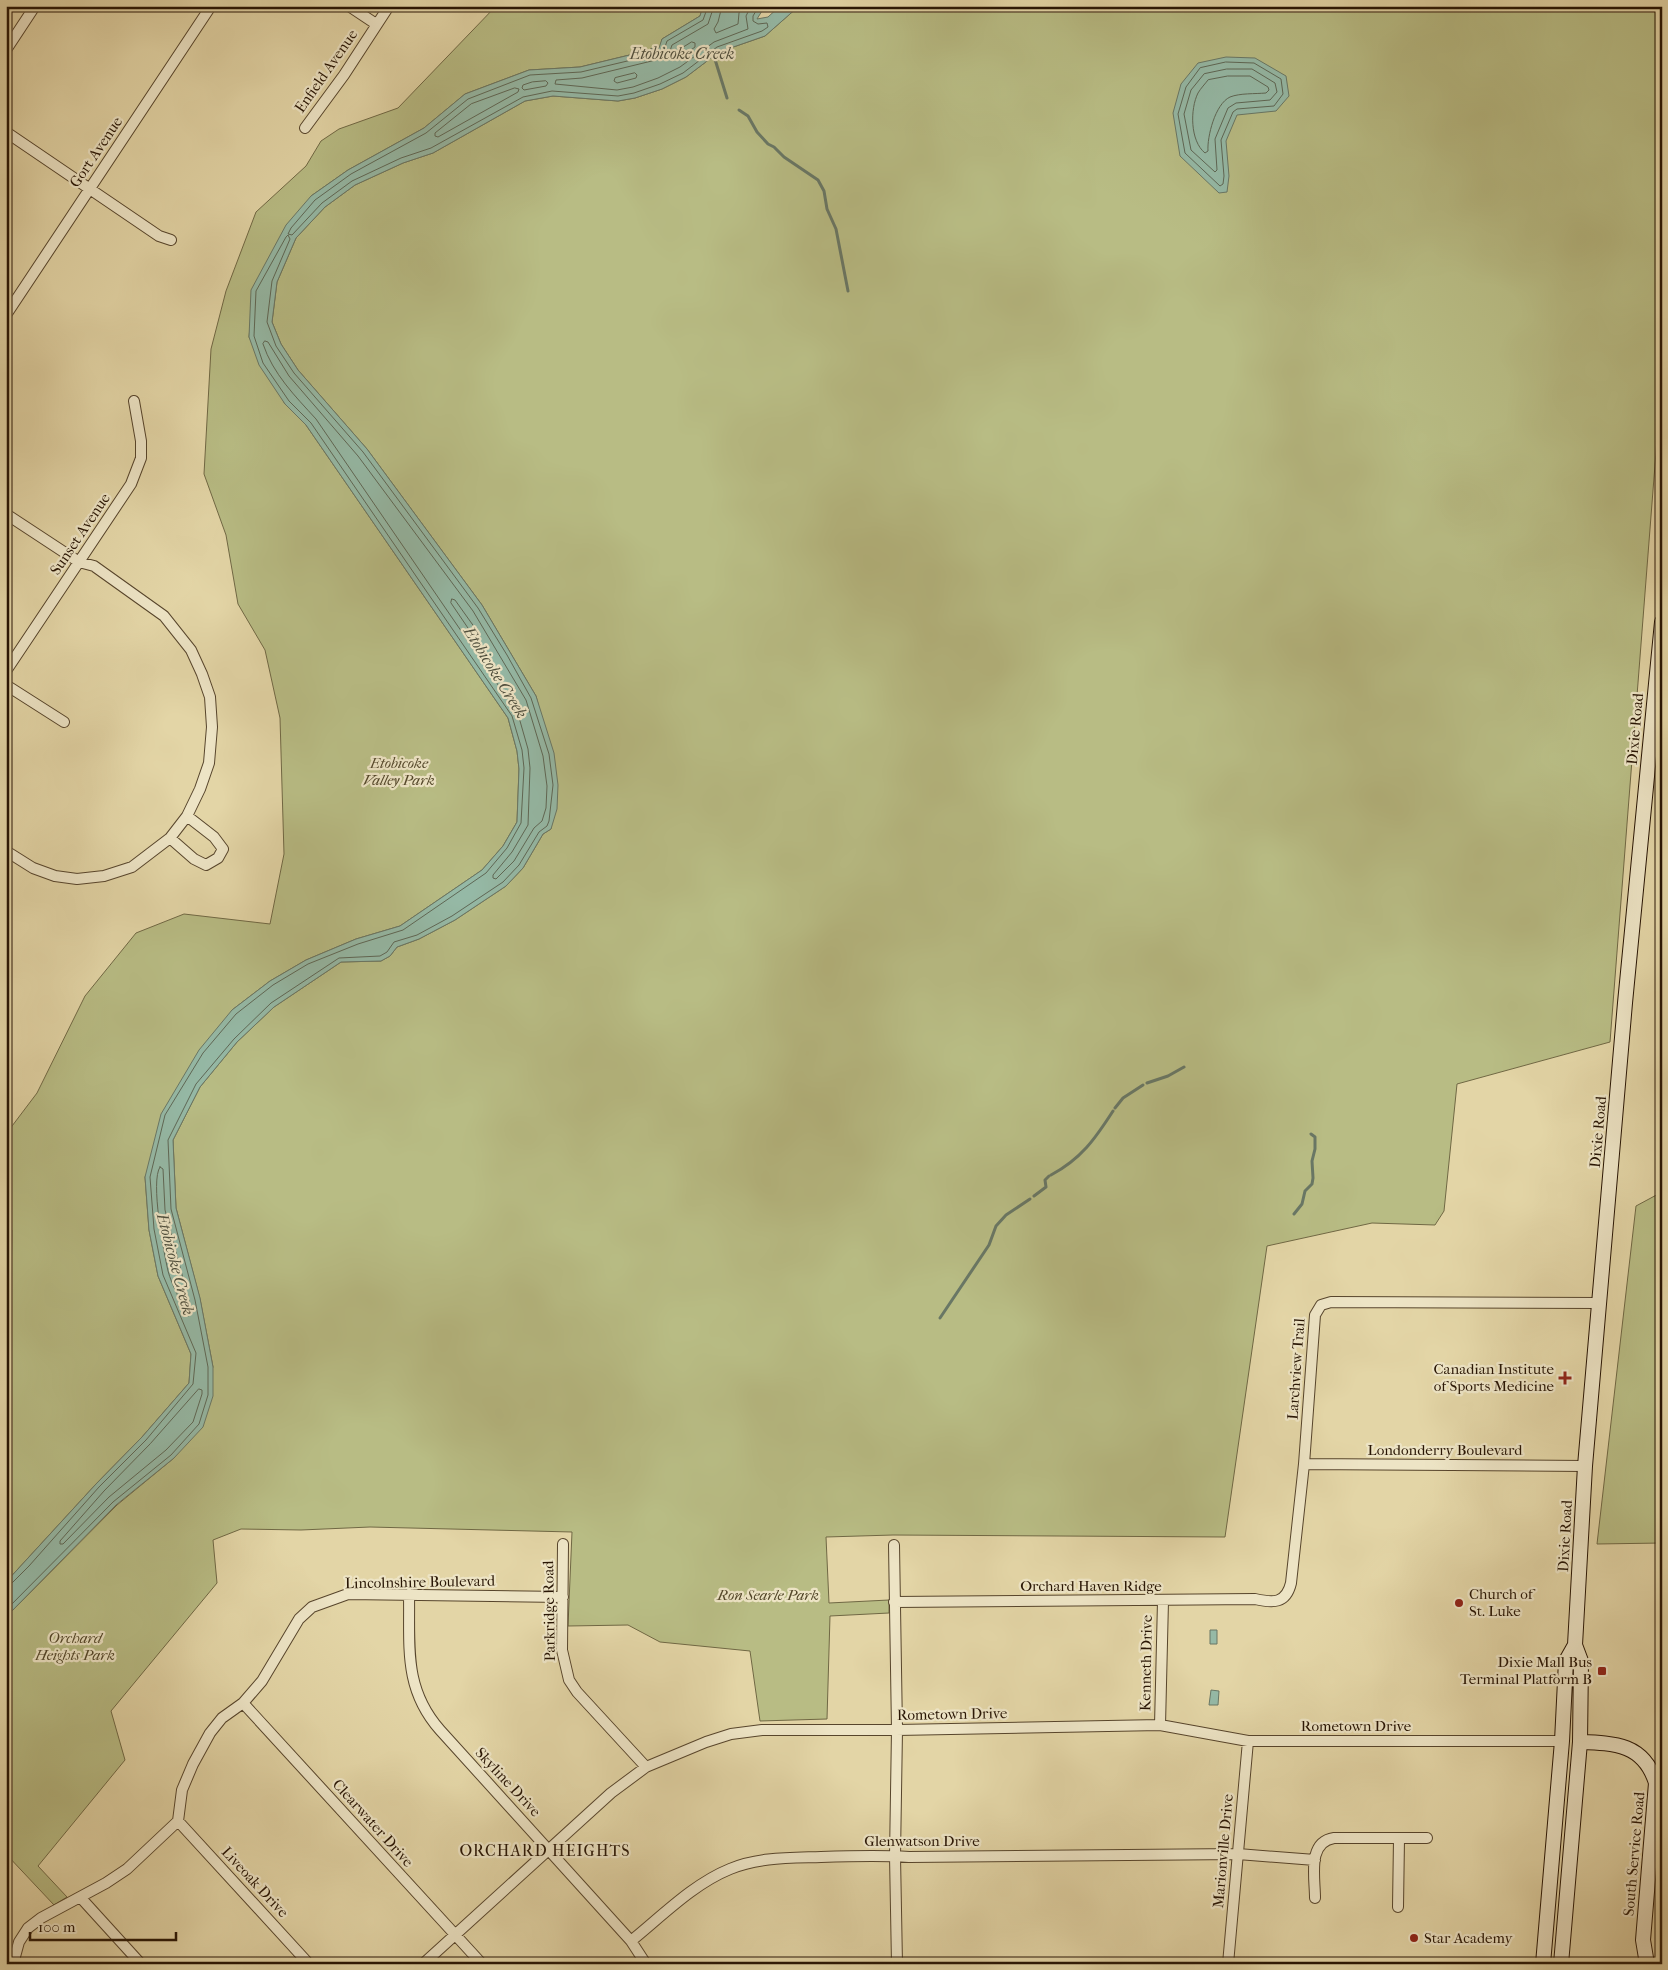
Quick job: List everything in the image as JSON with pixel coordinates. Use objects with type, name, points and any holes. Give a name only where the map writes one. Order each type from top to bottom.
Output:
[{"type":"main road","name":"Dixie Road","points":[[1561,1964],[1580,1742],[1581,1661],[1575,1645],[1585,1466],[1624,1022],[1662,622]]},
{"type":"main road","name":"Dixie Road","points":[[1543,1964],[1562,1741],[1566,1661],[1575,1645]]},
{"type":"main road","name":"South Service Road","points":[[1580,1742],[1608,1743],[1635,1752],[1646,1760],[1652,1769],[1656,1783],[1643,1940],[1647,1964]]},
{"type":"street","points":[[6,50],[35,6]]},
{"type":"street","name":"Gort Avenue","points":[[6,315],[211,6]]},
{"type":"street","points":[[349,6],[376,24]]},
{"type":"street","name":"Enfield Avenue","points":[[305,128],[344,75],[376,24],[390,6]]},
{"type":"street","points":[[6,132],[158,236],[171,240]]},
{"type":"street","name":"Sunset Avenue","points":[[6,671],[131,484],[142,458],[134,401]]},
{"type":"street","points":[[6,514],[80,562],[94,566],[164,616],[191,650],[202,674],[210,697],[212,727],[210,763],[200,789],[186,816],[170,838],[132,867],[104,876],[77,879],[55,876],[33,868],[6,851]]},
{"type":"street","points":[[6,685],[64,722]]},
{"type":"street","points":[[170,838],[194,859],[206,864],[218,858],[222,849],[214,837],[186,816]]},
{"type":"street","name":"Larchview Trail","points":[[1286,1596],[1291,1583],[1304,1464],[1315,1315],[1318,1308],[1323,1304],[1331,1302],[1600,1303]]},
{"type":"street","name":"Londonderry Boulevard","points":[[1304,1464],[1585,1466]]},
{"type":"street","name":"Parkridge Road","points":[[563,1544],[562,1650],[569,1680],[577,1692],[646,1767]]},
{"type":"street","points":[[894,1545],[897,1730],[895,1856],[897,1964]]},
{"type":"street","name":"Lincolnshire Boulevard","points":[[178,1821],[182,1790],[201,1748],[222,1718],[243,1703],[262,1682],[299,1619],[312,1607],[348,1594],[563,1596]]},
{"type":"street","name":"Skyline Drive","points":[[409,1594],[411,1673],[423,1709],[631,1940],[646,1964]]},
{"type":"street","name":"Orchard Haven Ridge","points":[[894,1602],[1256,1599],[1271,1602],[1286,1596]]},
{"type":"street","name":"Kenneth Drive","points":[[1160,1725],[1163,1601]]},
{"type":"street","name":"Clearwater Drive","points":[[243,1703],[482,1964]]},
{"type":"street","name":"Rometown Drive","points":[[423,1964],[548,1848],[611,1793],[646,1767],[690,1748],[731,1734],[762,1730],[897,1730],[1160,1725],[1201,1734],[1248,1741],[1562,1741]]},
{"type":"street","name":"Marionville Drive","points":[[1228,1964],[1248,1741]]},
{"type":"street","points":[[13,1964],[19,1942],[28,1928],[41,1918],[80,1898],[127,1869],[178,1821]]},
{"type":"street","name":"Liveoak Drive","points":[[178,1821],[309,1964]]},
{"type":"street","points":[[1314,1898],[1314,1860],[1318,1846],[1329,1839],[1427,1838]]},
{"type":"street","points":[[1398,1907],[1399,1839]]},
{"type":"street","name":"Glenwatson Drive","points":[[631,1940],[695,1889],[731,1869],[777,1858],[1238,1854],[1314,1860]]},
{"type":"street","points":[[80,1898],[141,1964]]},
{"type":"green space","name":"Etobicoke Valley Park","points":[[496,6],[703,6],[700,16],[662,39],[660,48],[653,48],[580,67],[529,70],[465,94],[424,128],[348,170],[311,196],[251,317],[249,337],[285,404],[306,425],[508,718],[517,751],[519,769],[517,822],[503,846],[482,870],[400,926],[356,939],[306,960],[270,981],[232,1010],[145,1177],[149,1230],[158,1276],[191,1354],[189,1383],[142,1437],[6,1582],[6,1342],[10,1331],[12,1230],[6,1225],[6,1134],[37,1093],[85,996],[136,933],[184,914],[270,924],[284,854],[280,718],[265,650],[238,604],[226,535],[204,474],[211,349],[226,291],[256,212],[306,166],[321,141],[339,129],[398,108]]},
{"type":"green space","points":[[799,6],[1662,6],[1662,375],[1610,1042],[1457,1084],[1444,1211],[1435,1225],[1372,1223],[1267,1246],[1225,1537],[893,1535],[826,1537],[829,1603],[889,1600],[889,1613],[830,1616],[827,1719],[760,1721],[750,1651],[660,1642],[628,1625],[568,1626],[572,1532],[370,1527],[301,1530],[241,1529],[213,1540],[217,1583],[111,1711],[125,1760],[38,1866],[67,1897],[54,1905],[6,1854],[6,1617],[117,1505],[174,1458],[213,1367],[200,1299],[176,1208],[173,1140],[200,1087],[237,1042],[274,1007],[341,962],[381,961],[390,956],[397,947],[419,939],[455,920],[506,886],[523,868],[543,834],[551,829],[543,723],[536,696],[482,605],[367,449],[298,370],[281,344],[272,322],[277,282],[296,238],[325,207],[355,185],[403,163],[433,153],[525,101],[553,96],[618,101],[635,98],[662,89],[686,77],[719,52],[765,36]]},
{"type":"green space","points":[[1662,1192],[1662,1543],[1597,1544],[1636,1206]]},
{"type":"water","name":"Etobicoke Creek","points":[[703,6],[765,6],[757,19],[768,17],[780,6],[799,6],[765,36],[719,52],[686,77],[662,89],[635,98],[618,101],[553,96],[525,101],[433,153],[403,163],[355,185],[325,207],[296,238],[277,282],[272,322],[281,344],[298,370],[367,449],[482,605],[536,696],[554,753],[558,785],[557,809],[551,829],[543,834],[523,868],[506,886],[455,920],[419,939],[397,947],[390,956],[381,961],[341,962],[274,1007],[237,1042],[200,1087],[173,1140],[176,1208],[200,1298],[213,1367],[213,1396],[203,1427],[174,1458],[116,1505],[6,1617],[6,1582],[142,1437],[189,1383],[191,1354],[158,1276],[149,1230],[145,1177],[161,1114],[199,1050],[232,1010],[270,981],[306,960],[356,939],[400,926],[482,870],[503,846],[517,822],[519,769],[517,751],[508,718],[306,425],[285,404],[259,365],[249,337],[251,290],[286,225],[311,196],[348,170],[424,128],[465,94],[529,70],[580,67],[659,48],[662,39],[700,16]]},
{"type":"water","points":[[1226,57],[1255,58],[1286,76],[1289,96],[1276,111],[1237,115],[1226,141],[1229,176],[1227,192],[1219,193],[1180,156],[1173,113],[1181,84],[1198,63]]},
{"type":"water","points":[[1210,1630],[1217,1630],[1217,1644],[1210,1644]]},
{"type":"water","points":[[1211,1690],[1219,1691],[1218,1705],[1209,1705]]},
{"type":"waterway","points":[[713,53],[727,98]]},
{"type":"waterway","points":[[739,110],[748,116],[757,132],[768,144],[818,180],[824,191],[827,209],[836,229],[848,291]]},
{"type":"waterway","points":[[1147,1083],[1168,1076],[1184,1067]]},
{"type":"waterway","points":[[1115,1108],[1123,1098],[1143,1085]]},
{"type":"waterway","points":[[1051,1175],[1062,1169],[1086,1148],[1113,1111]]},
{"type":"waterway","points":[[1294,1214],[1302,1204],[1305,1191],[1312,1184],[1315,1137],[1311,1134]]},
{"type":"waterway","points":[[1034,1196],[1046,1187],[1045,1180],[1049,1176]]},
{"type":"waterway","points":[[940,1318],[989,1245],[996,1226],[1006,1215],[1030,1199]]},
{"type":"place","name":"Canadian Institute of Sports Medicine","points":[[1565,1378]]},
{"type":"place","name":"Church of St. Luke","points":[[1459,1603]]},
{"type":"place","name":"Dixie Mall Bus Terminal Platform B","points":[[1602,1671]]},
{"type":"place","name":"Star Academy","points":[[1414,1938]]},
{"type":"district","name":"ORCHARD HEIGHTS","points":[[545,1850]]},
{"type":"park label","name":"Ron Searle Park","points":[[768,1595]]},
{"type":"park label","name":"Orchard Heights Park","points":[[75,1646]]}]
